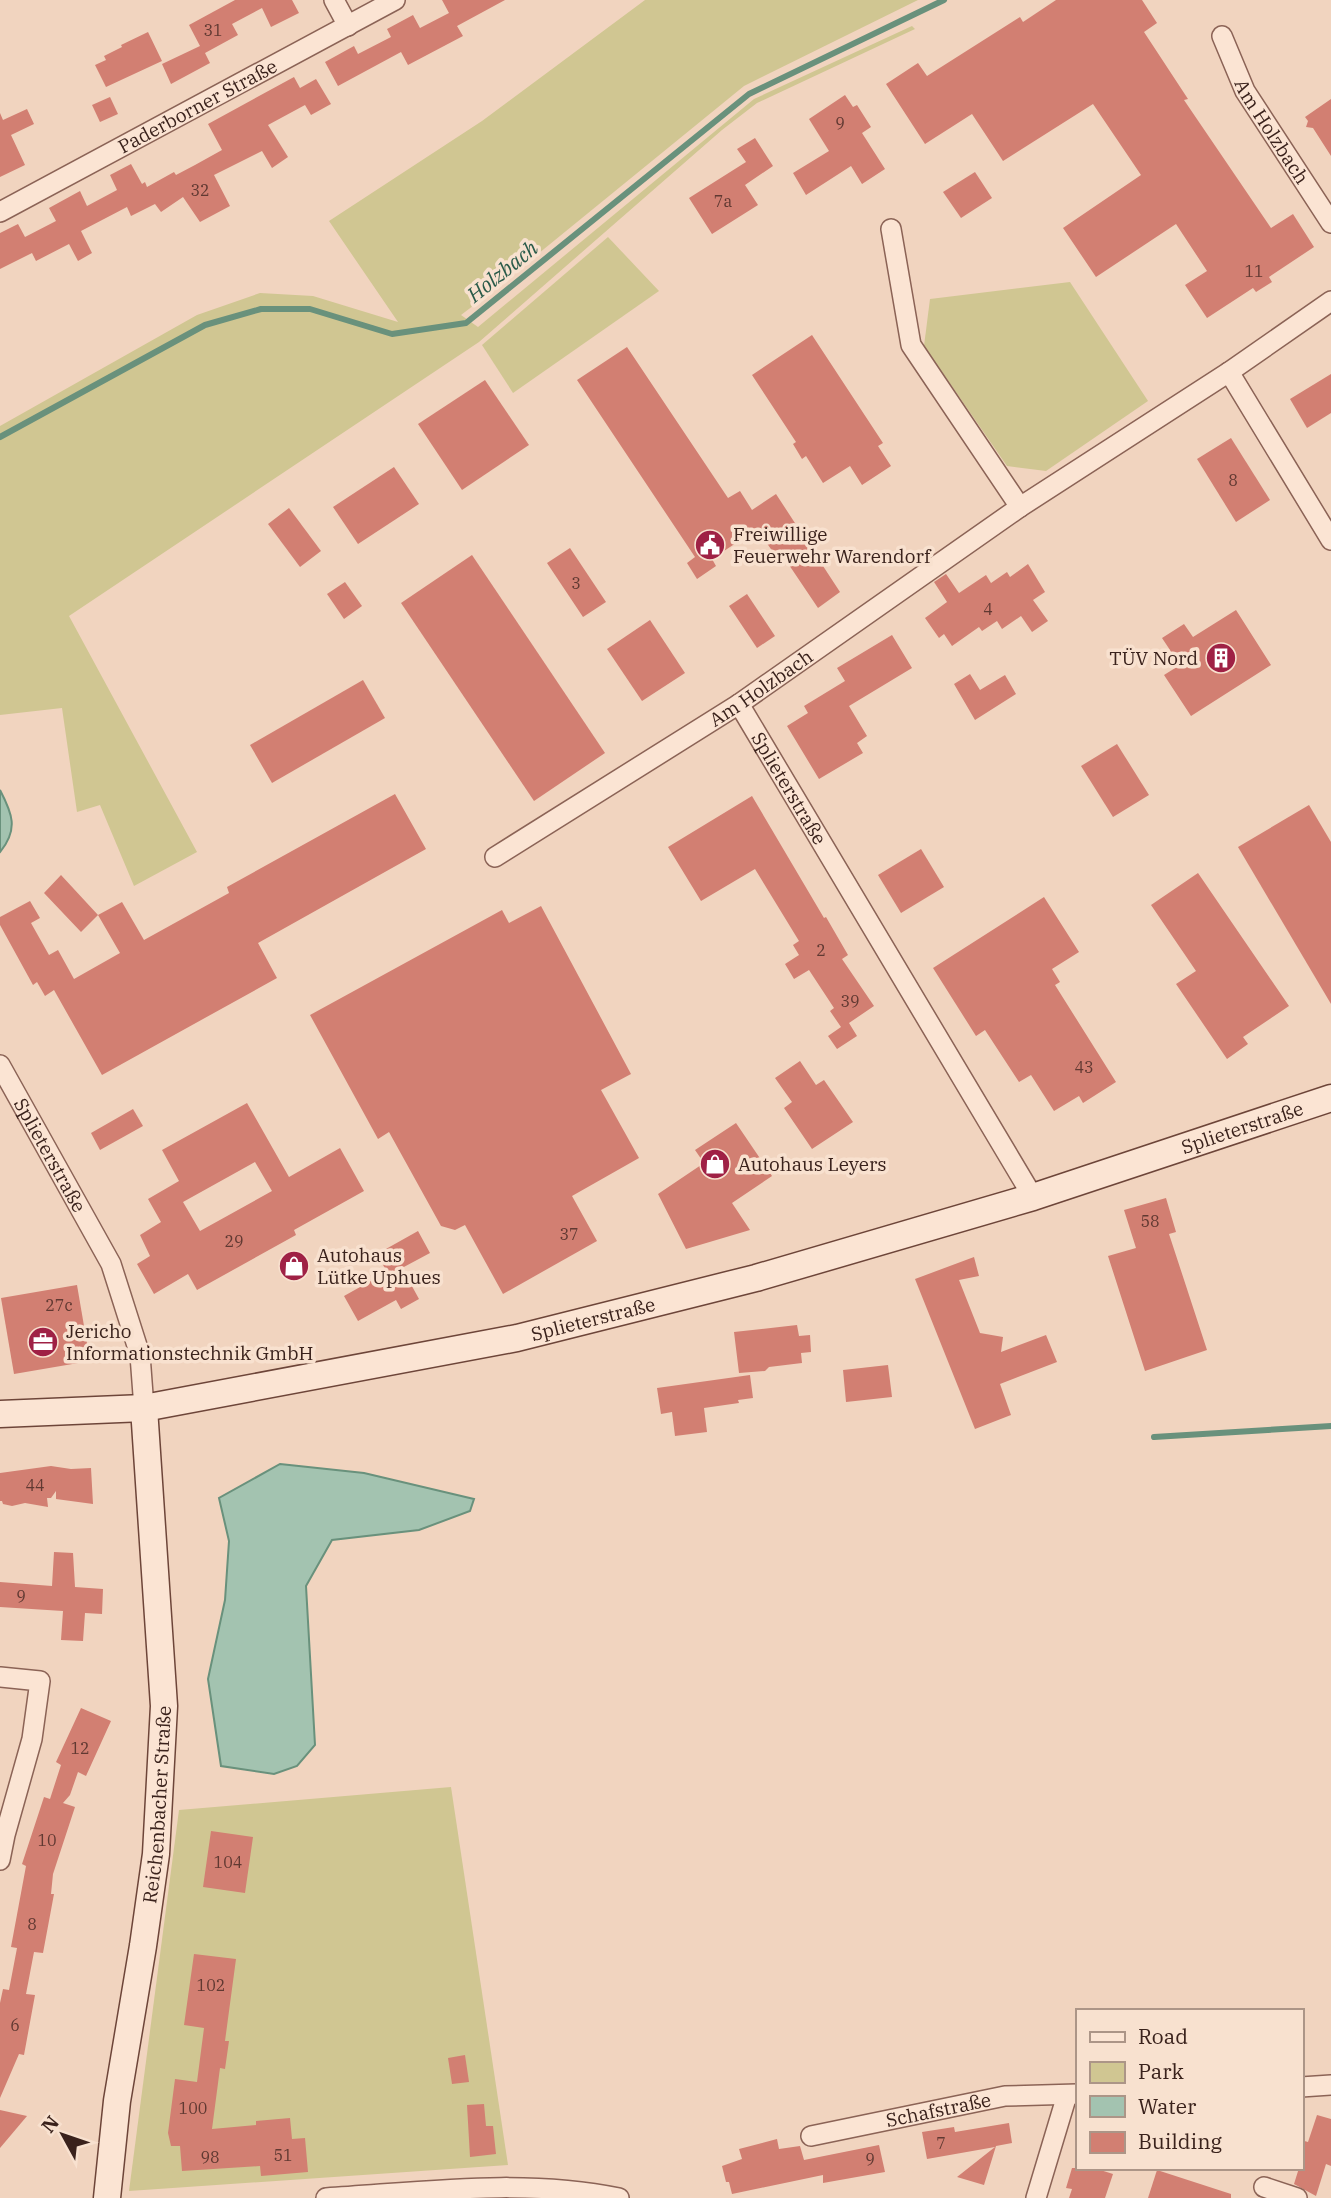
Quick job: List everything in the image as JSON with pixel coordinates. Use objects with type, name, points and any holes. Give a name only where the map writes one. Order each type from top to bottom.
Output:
[{"type":"street","points":[[334,0],[348,26]]},
{"type":"street","name":"Paderborner Straße","points":[[0,212],[395,0]]},
{"type":"street","name":"Am Holzbach","points":[[1222,36],[1245,91],[1331,223]]},
{"type":"street","points":[[891,229],[911,345],[1020,507]]},
{"type":"street","name":"Am Holzbach","points":[[495,857],[739,704],[1020,507],[1229,372],[1331,301]]},
{"type":"street","points":[[1229,372],[1331,540]]},
{"type":"street","name":"Splieterstraße","points":[[739,704],[1033,1196]]},
{"type":"street","name":"Splieterstraße","points":[[0,1065],[111,1264],[140,1355],[144,1408]]},
{"type":"street","name":"Splieterstraße","points":[[0,1414],[144,1408],[517,1338],[756,1278],[1033,1196],[1331,1098]]},
{"type":"street","name":"Reichenbacher Straße","points":[[107,2198],[117,2101],[156,1854],[164,1706],[144,1408]]},
{"type":"street","points":[[0,1677],[40,1681],[32,1739],[0,1860]]},
{"type":"street","points":[[1303,2087],[1331,2085]]},
{"type":"street","name":"Schafstraße","points":[[811,2136],[1005,2096],[1072,2095],[1036,2198]]},
{"type":"street","points":[[1264,2187],[1297,2198]]},
{"type":"street","points":[[326,2198],[473,2188],[530,2189],[606,2197]]},
{"type":"green space","points":[[645,0],[918,0],[744,86],[461,315],[478,327],[754,99],[912,26],[915,29],[757,103],[722,130],[479,342],[69,616],[197,852],[134,886],[100,805],[77,812],[62,708],[0,715],[0,426],[197,315],[260,293],[313,296],[398,322],[329,221],[482,121]]},
{"type":"green space","points":[[608,237],[659,291],[513,393],[482,345]]},
{"type":"green space","points":[[1070,282],[1148,401],[1046,471],[1007,466],[924,346],[930,299]]},
{"type":"green space","points":[[451,1787],[508,2165],[129,2191],[179,1810]]},
{"type":"water","points":[[0,790],[8,806],[12,828],[0,852]]},
{"type":"water","points":[[280,1464],[364,1473],[474,1499],[470,1511],[419,1530],[332,1540],[306,1586],[315,1745],[297,1766],[274,1774],[221,1766],[208,1679],[225,1600],[229,1541],[219,1498]]},
{"type":"building","points":[[235,0],[292,0],[299,13],[271,27],[262,8],[232,24],[238,35],[205,53],[210,63],[171,84],[162,64],[200,46],[189,25]]},
{"type":"building","points":[[442,0],[505,0],[457,26],[463,36],[408,65],[401,52],[338,86],[325,62],[354,46],[358,54],[391,37],[387,29],[413,15],[420,28],[449,13]]},
{"type":"building","points":[[1056,0],[1142,0],[1157,23],[1144,32],[1188,99],[1184,100],[1271,228],[1293,214],[1314,247],[1269,277],[1272,282],[1256,292],[1253,288],[1207,318],[1185,285],[1207,271],[1176,224],[1096,277],[1063,228],[1141,175],[1093,104],[1003,161],[972,114],[925,144],[886,84],[918,63],[927,76],[1020,17],[1023,22]]},
{"type":"building","points":[[148,32],[162,61],[106,87],[95,65],[106,60],[104,56],[122,47],[121,45]]},
{"type":"building","points":[[294,77],[300,88],[316,79],[331,104],[311,115],[305,105],[268,125],[288,157],[272,168],[262,151],[214,175],[230,206],[200,222],[183,197],[161,212],[155,204],[131,216],[127,207],[81,231],[92,253],[78,261],[69,244],[36,261],[32,253],[0,269],[0,233],[18,224],[25,237],[56,221],[49,208],[80,191],[87,206],[117,190],[110,175],[131,164],[142,184],[145,182],[147,187],[174,172],[176,175],[195,165],[222,150],[208,124]]},
{"type":"building","points":[[845,95],[853,107],[857,105],[871,127],[862,133],[885,169],[862,184],[851,166],[806,195],[793,173],[829,151],[809,119]]},
{"type":"building","points":[[110,97],[118,114],[100,122],[92,105]]},
{"type":"building","points":[[1331,99],[1331,156],[1313,128],[1306,127],[1308,121],[1305,117]]},
{"type":"building","points":[[27,109],[34,124],[11,135],[25,165],[0,177],[0,113],[3,120]]},
{"type":"building","points":[[755,138],[773,166],[745,185],[758,205],[712,234],[689,198],[746,162],[737,149]]},
{"type":"building","points":[[975,172],[992,198],[961,218],[943,192]]},
{"type":"building","points":[[812,335],[883,443],[878,446],[891,466],[862,485],[850,466],[823,483],[806,456],[802,459],[793,444],[796,442],[752,375]]},
{"type":"building","points":[[627,347],[728,498],[740,491],[752,510],[776,494],[840,592],[818,608],[785,559],[780,562],[757,529],[712,559],[716,566],[697,579],[687,563],[695,557],[577,380]]},
{"type":"building","points":[[1331,374],[1331,413],[1307,428],[1290,399]]},
{"type":"building","points":[[485,380],[529,445],[462,490],[418,424]]},
{"type":"building","points":[[1231,438],[1270,500],[1236,522],[1197,459]]},
{"type":"building","points":[[394,467],[419,504],[358,544],[333,507]]},
{"type":"building","points":[[289,508],[321,551],[300,567],[268,524]]},
{"type":"building","points":[[570,548],[606,602],[583,617],[547,563]]},
{"type":"building","points":[[472,555],[605,753],[534,801],[401,603]]},
{"type":"building","points":[[1028,564],[1045,592],[1033,600],[1048,621],[1032,632],[1021,616],[1002,629],[997,621],[982,631],[979,627],[952,646],[944,634],[939,638],[925,618],[947,602],[934,582],[946,574],[959,593],[986,575],[991,583],[1007,572],[1010,577]]},
{"type":"building","points":[[345,582],[362,606],[344,619],[327,594]]},
{"type":"building","points":[[747,594],[775,636],[757,648],[729,606]]},
{"type":"building","name":"TÜV Nord","points":[[1236,610],[1271,665],[1191,716],[1164,675],[1180,665],[1162,638],[1184,624],[1193,637]]},
{"type":"building","points":[[650,620],[685,673],[642,701],[607,649]]},
{"type":"building","points":[[892,635],[912,668],[849,706],[867,736],[857,743],[863,753],[819,779],[787,726],[808,713],[804,706],[845,681],[837,668]]},
{"type":"building","points":[[970,674],[980,690],[1005,675],[1016,694],[975,720],[954,684]]},
{"type":"building","points":[[363,680],[385,718],[272,783],[250,745]]},
{"type":"building","points":[[1117,744],[1149,795],[1113,817],[1081,766]]},
{"type":"building","points":[[395,794],[426,849],[258,943],[277,978],[102,1075],[54,990],[45,996],[37,982],[33,985],[0,925],[0,917],[30,901],[40,918],[31,923],[49,955],[58,950],[74,979],[120,953],[98,915],[122,902],[144,940],[229,893],[227,887]]},
{"type":"building","points":[[752,796],[848,955],[842,959],[874,1006],[849,1023],[857,1036],[837,1049],[828,1036],[841,1027],[830,1011],[834,1008],[809,970],[794,979],[785,964],[799,955],[793,945],[799,941],[755,869],[701,901],[668,847]]},
{"type":"building","points":[[1309,805],[1331,842],[1331,1004],[1238,847]]},
{"type":"building","points":[[921,849],[944,887],[901,913],[878,875]]},
{"type":"building","points":[[1198,873],[1289,1006],[1243,1037],[1248,1044],[1227,1059],[1176,984],[1196,971],[1151,905]]},
{"type":"building","points":[[61,875],[98,915],[81,932],[44,893]]},
{"type":"building","points":[[1044,897],[1079,952],[1052,969],[1060,982],[1055,985],[1116,1082],[1083,1103],[1079,1096],[1054,1111],[1031,1075],[1019,1082],[985,1030],[976,1036],[933,968]]},
{"type":"building","points":[[541,906],[631,1074],[601,1090],[639,1158],[572,1196],[597,1241],[503,1294],[465,1225],[455,1230],[441,1226],[389,1132],[378,1139],[310,1015],[502,910],[509,923]]},
{"type":"building","points":[[800,1061],[816,1085],[824,1080],[853,1122],[812,1149],[784,1108],[792,1102],[775,1078]]},
{"type":"building","points":[[247,1103],[289,1177],[340,1148],[364,1191],[294,1230],[296,1235],[197,1290],[188,1274],[154,1294],[137,1264],[150,1256],[140,1235],[161,1222],[148,1199],[179,1181],[162,1150]],"holes":[[[255,1162],[272,1191],[200,1231],[183,1202]]]},
{"type":"building","points":[[133,1109],[143,1126],[100,1150],[91,1133]]},
{"type":"building","points":[[736,1123],[772,1176],[732,1203],[750,1230],[686,1249],[658,1194],[704,1163],[695,1150]]},
{"type":"building","points":[[1166,1198],[1176,1232],[1169,1234],[1207,1350],[1145,1371],[1108,1256],[1136,1248],[1124,1210]]},
{"type":"building","points":[[418,1231],[430,1253],[402,1268],[419,1299],[401,1309],[396,1300],[358,1321],[344,1296],[387,1272],[377,1254]]},
{"type":"building","points":[[974,1257],[979,1276],[959,1280],[980,1333],[1003,1337],[1001,1352],[1046,1335],[1057,1362],[1000,1384],[1011,1415],[975,1429],[915,1279]]},
{"type":"building","points":[[77,1285],[90,1361],[14,1374],[1,1298]]},
{"type":"building","points":[[797,1325],[799,1336],[810,1335],[811,1352],[801,1353],[802,1363],[769,1367],[765,1371],[739,1373],[734,1332]]},
{"type":"building","points":[[888,1365],[892,1397],[846,1402],[843,1370]]},
{"type":"building","points":[[750,1375],[753,1398],[704,1408],[707,1432],[675,1436],[672,1412],[661,1414],[657,1388]]},
{"type":"building","points":[[51,1466],[91,1468],[93,1504],[56,1499],[56,1491],[51,1498],[47,1498],[48,1507],[25,1503],[12,1506],[0,1501],[0,1473]]},
{"type":"building","points":[[54,1552],[73,1553],[75,1587],[103,1589],[102,1614],[85,1613],[83,1641],[61,1640],[63,1611],[0,1607],[0,1582],[52,1586]]},
{"type":"building","points":[[81,1708],[111,1721],[86,1776],[78,1772],[70,1795],[63,1803],[75,1807],[53,1874],[51,1894],[54,1894],[43,1953],[34,1952],[26,1994],[35,1995],[24,2055],[19,2054],[0,2098],[0,2003],[3,1989],[9,1990],[17,1948],[11,1947],[26,1866],[22,1864],[44,1797],[50,1799],[61,1765],[56,1762]]},
{"type":"building","points":[[211,1831],[253,1837],[245,1893],[203,1887]]},
{"type":"building","points":[[194,1954],[236,1959],[225,2041],[229,2041],[225,2069],[220,2068],[212,2129],[256,2125],[256,2121],[290,2118],[292,2139],[305,2138],[308,2172],[261,2176],[260,2166],[182,2171],[180,2146],[171,2146],[168,2133],[175,2079],[197,2082],[204,2028],[184,2025]]},
{"type":"building","points":[[465,2055],[469,2082],[452,2084],[448,2058]]},
{"type":"building","points":[[484,2104],[486,2126],[493,2126],[496,2154],[470,2157],[467,2105]]},
{"type":"building","points":[[0,2110],[27,2116],[0,2148]]},
{"type":"building","points":[[1317,2115],[1331,2119],[1331,2166],[1326,2164],[1316,2196],[1294,2184],[1298,2170],[1303,2170],[1303,2141],[1308,2142]]},
{"type":"building","points":[[1009,2123],[1012,2143],[996,2146],[984,2185],[957,2177],[995,2147],[927,2159],[922,2132],[954,2127],[955,2132]]},
{"type":"building","points":[[777,2139],[779,2149],[800,2146],[804,2160],[879,2145],[885,2172],[823,2183],[823,2175],[732,2194],[722,2166],[742,2159],[739,2149]]},
{"type":"building","points":[[1072,2168],[1100,2170],[1113,2174],[1105,2198],[1069,2198],[1072,2189],[1066,2188]]},
{"type":"building","points":[[1157,2170],[1231,2194],[1231,2198],[1148,2198]]},
{"type":"waterway","name":"Holzbach","points":[[0,437],[205,325],[261,309],[310,309],[392,334],[466,323],[749,94],[944,0]]},
{"type":"waterway","points":[[1154,1437],[1331,1426]]},
{"type":"place","name":"Freiwillige Feuerwehr Warendorf","points":[[710,545]]},
{"type":"place","name":"TÜV Nord","points":[[1221,658]]},
{"type":"place","name":"Autohaus Leyers","points":[[715,1164]]},
{"type":"place","name":"Autohaus Lütke Uphues","points":[[294,1266]]},
{"type":"place","name":"Jericho Informationstechnik GmbH","points":[[43,1342]]}]
